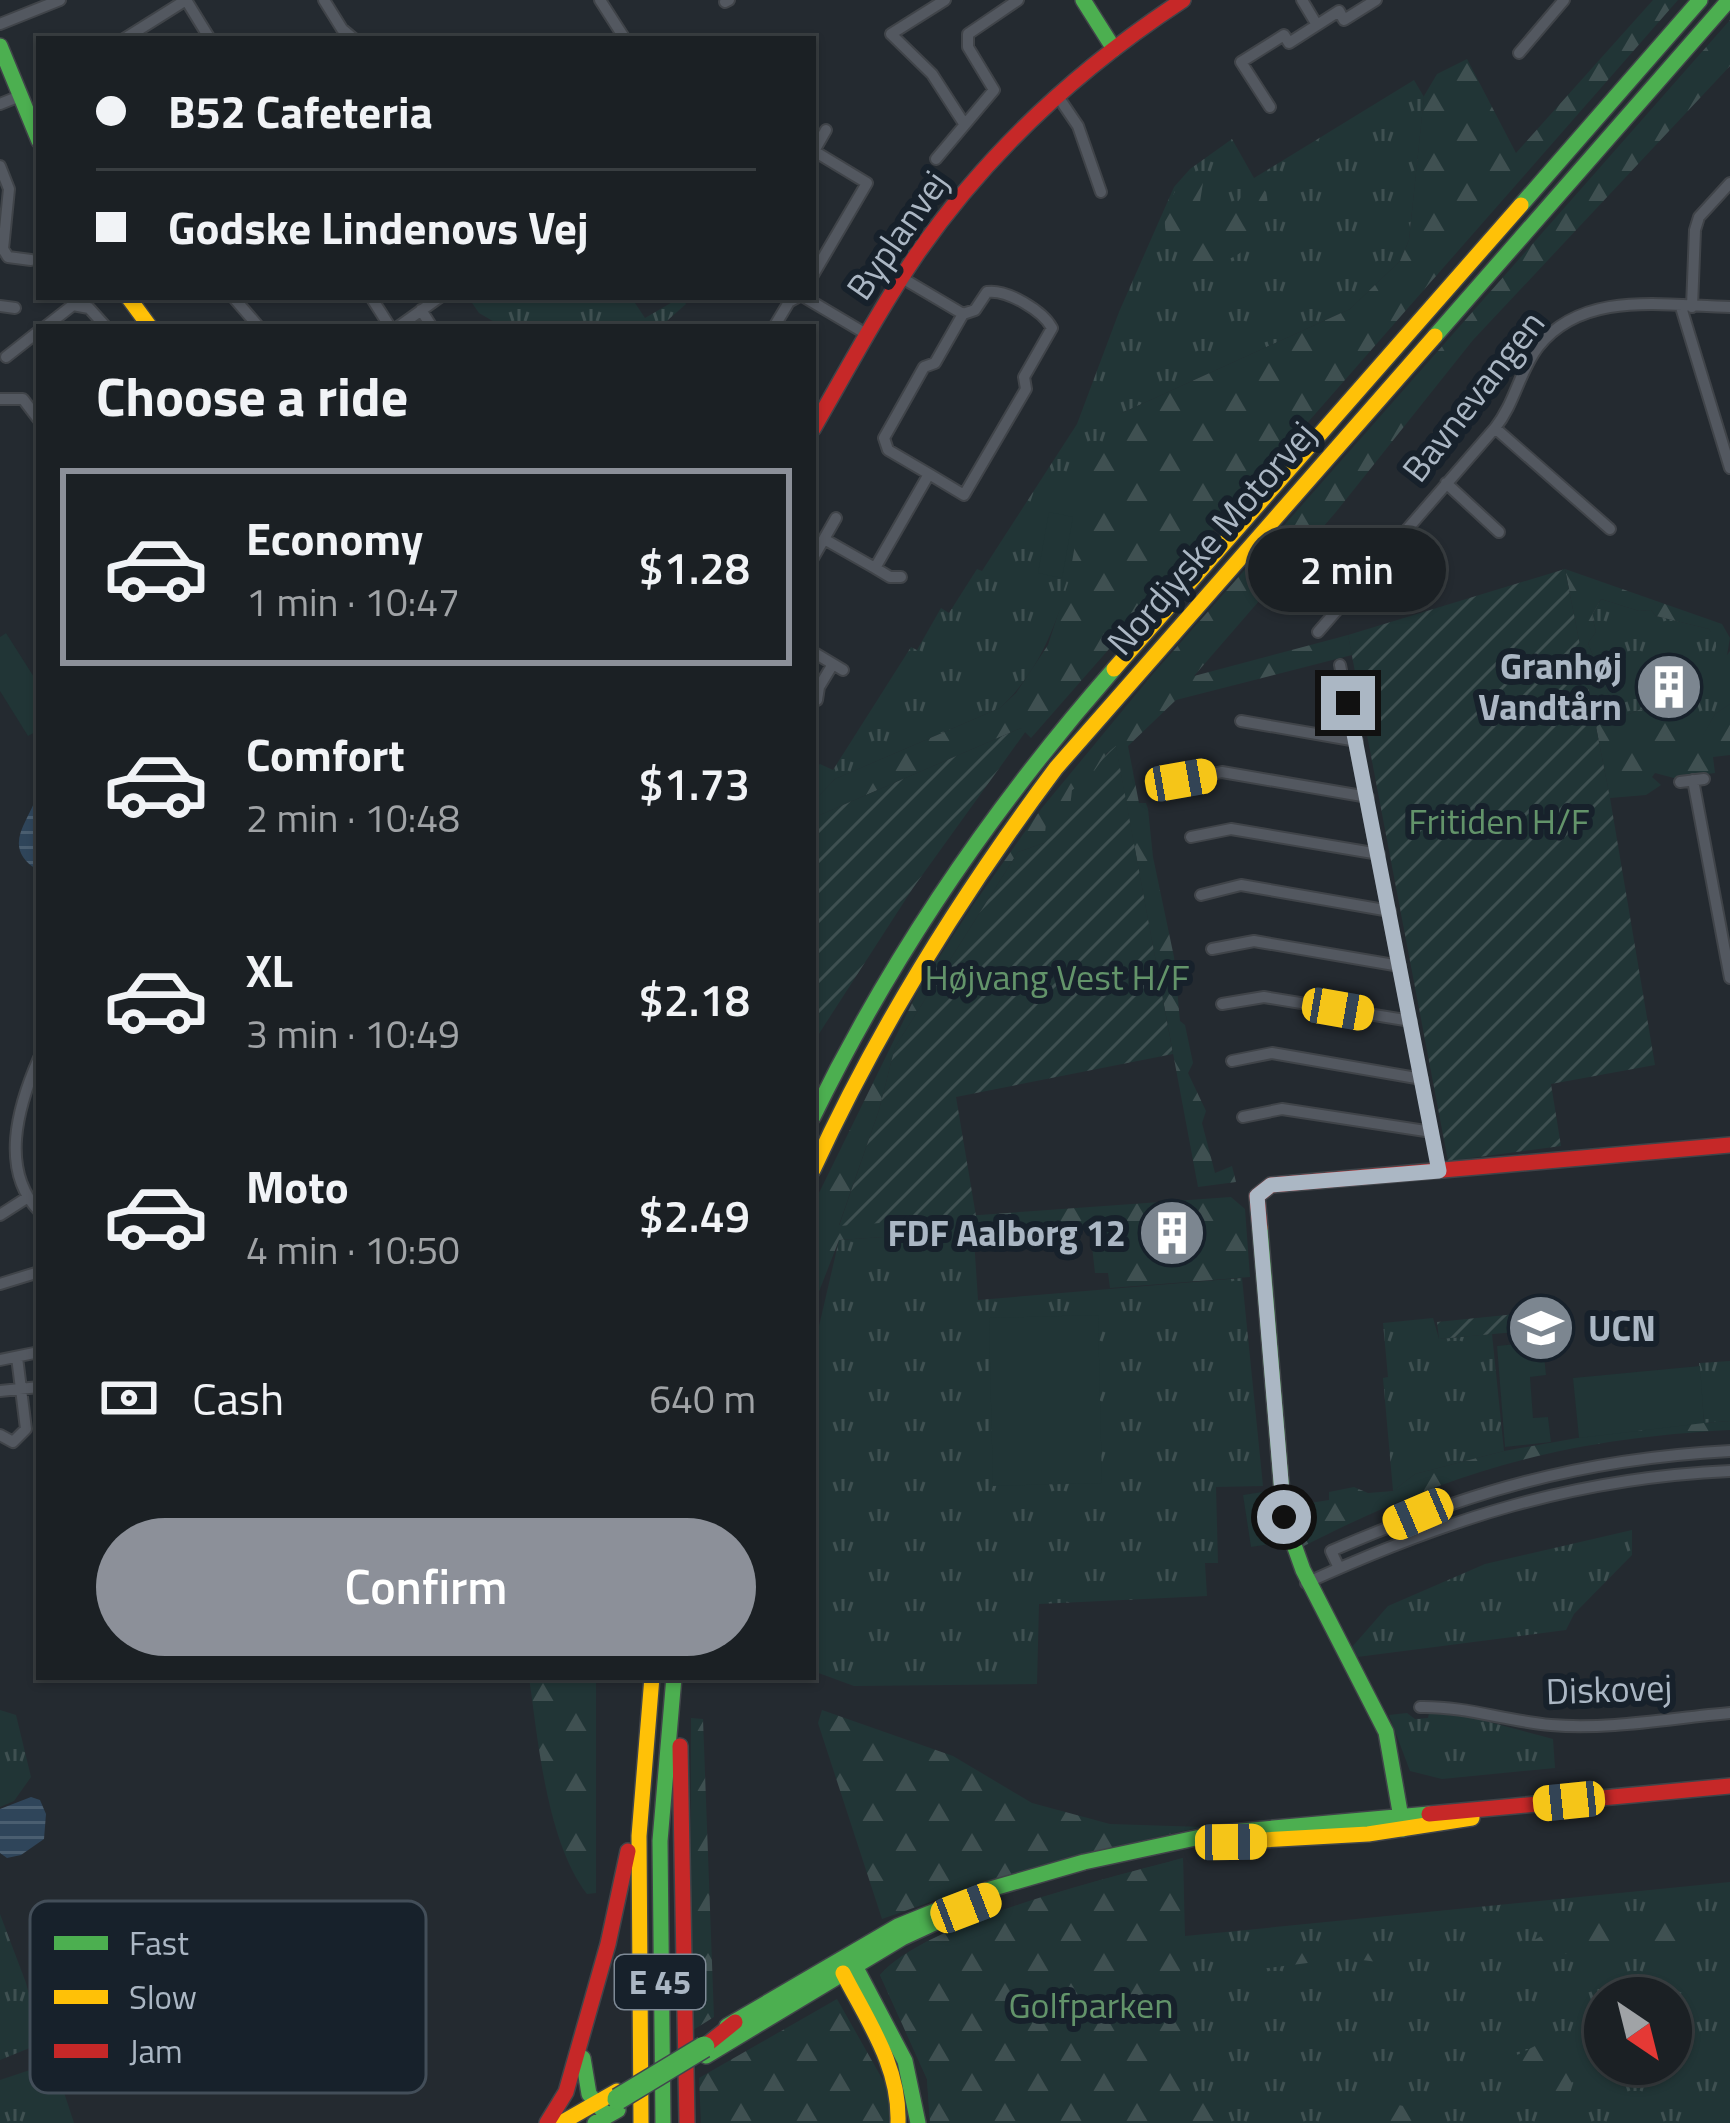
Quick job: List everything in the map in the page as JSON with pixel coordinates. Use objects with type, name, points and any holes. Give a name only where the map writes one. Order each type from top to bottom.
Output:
[{"type":"main road","points":[[1083,0],[1114,49]]},
{"type":"main road","name":"Byplanvej","points":[[816,424],[902,278],[988,165],[1057,95],[1184,0]]},
{"type":"main road","name":"Nordjyske Motorvej","points":[[816,1111],[913,933],[976,838],[1042,752],[1700,0]]},
{"type":"main road","name":"Nordjyske Motorvej","points":[[816,1164],[919,964],[982,867],[1056,768],[1729,0]]},
{"type":"main road","points":[[0,46],[10,100],[36,137]]},
{"type":"main road","points":[[1401,1814],[1393,1756],[1380,1716],[1306,1583],[1284,1517],[1257,1196],[1271,1185],[1730,1145]]},
{"type":"main road","name":"E 45","points":[[641,2123],[637,1904],[652,1680]]},
{"type":"main road","name":"E 45","points":[[663,2123],[660,1841],[674,1680]]},
{"type":"main road","points":[[683,1680],[680,1843],[686,2123]]},
{"type":"main road","points":[[547,2123],[566,2096],[619,1900],[647,1714]]},
{"type":"main road","points":[[704,2048],[735,2022],[868,1941],[999,1886],[1084,1862],[1207,1835],[1730,1786]]},
{"type":"main road","points":[[561,2123],[605,2111],[704,2048],[949,1916],[1086,1868],[1195,1843],[1268,1842],[1401,1814],[1414,1805],[1529,1805]]},
{"type":"main road","points":[[849,1970],[898,2090],[898,2123]]},
{"type":"main road","points":[[849,1970],[904,2058],[916,2093],[918,2123]]},
{"type":"main road","points":[[586,2022],[582,2066],[605,2111]]},
{"type":"street","points":[[0,24],[60,0]]},
{"type":"street","points":[[129,36],[186,0],[208,36]]},
{"type":"street","points":[[324,0],[350,36]]},
{"type":"street","points":[[601,0],[623,36]]},
{"type":"street","points":[[945,0],[891,34],[932,74],[963,122]]},
{"type":"street","points":[[936,159],[994,90],[968,47],[968,34],[1018,0]]},
{"type":"street","points":[[1302,0],[1317,25]]},
{"type":"street","points":[[1270,107],[1241,62],[1284,35],[1289,43],[1339,11],[1344,20],[1376,0]]},
{"type":"street","points":[[1520,53],[1564,0]]},
{"type":"street","points":[[1057,95],[1078,126],[1100,192]]},
{"type":"street","points":[[816,148],[826,130]]},
{"type":"street","points":[[816,152],[867,183],[816,269]]},
{"type":"street","points":[[0,166],[10,189],[2,249],[8,257],[31,260]]},
{"type":"street","points":[[1730,183],[1700,217],[1695,230],[1686,307],[1730,468]]},
{"type":"street","points":[[902,278],[963,314]]},
{"type":"street","points":[[997,290],[1045,317],[1052,328],[1024,377],[1026,389],[963,499],[888,450],[884,438],[924,367],[935,363],[963,314],[997,290]]},
{"type":"street","points":[[235,300],[256,324]]},
{"type":"street","points":[[373,300],[392,324]]},
{"type":"street","points":[[399,324],[436,300]]},
{"type":"street","points":[[776,324],[794,300]]},
{"type":"street","points":[[806,300],[868,335]]},
{"type":"street","points":[[48,324],[73,305],[89,308],[103,324]]},
{"type":"street","name":"Bavnevangen","points":[[1318,632],[1495,428],[1511,406],[1539,346],[1565,322],[1617,305],[1730,307]]},
{"type":"street","points":[[0,306],[15,308]]},
{"type":"street","points":[[421,310],[430,324]]},
{"type":"street","points":[[6,357],[36,334]]},
{"type":"street","points":[[0,399],[23,399],[36,416]]},
{"type":"street","points":[[1495,428],[1610,529]]},
{"type":"street","points":[[874,568],[929,474]]},
{"type":"street","points":[[1445,483],[1499,532]]},
{"type":"street","points":[[816,553],[836,518]]},
{"type":"street","points":[[824,539],[890,577],[901,577]]},
{"type":"street","points":[[816,654],[838,667],[819,688],[817,700]]},
{"type":"street","points":[[1340,665],[1439,1171]]},
{"type":"street","points":[[1241,722],[1357,741]]},
{"type":"street","points":[[1181,780],[1222,772],[1368,797]]},
{"type":"street","points":[[1693,780],[1730,978]]},
{"type":"street","points":[[1191,837],[1231,829],[1378,854]]},
{"type":"street","points":[[1201,895],[1241,885],[1390,911]]},
{"type":"street","points":[[1212,949],[1254,941],[1400,966]]},
{"type":"street","points":[[1222,1004],[1264,997],[1411,1021]]},
{"type":"street","points":[[1232,1061],[1272,1053],[1422,1079]]},
{"type":"street","points":[[36,1065],[4,1138],[10,1174],[36,1208]]},
{"type":"street","points":[[1244,1117],[1282,1109],[1432,1132]]},
{"type":"street","points":[[8,1215],[25,1199]]},
{"type":"street","points":[[0,1284],[36,1273]]},
{"type":"street","points":[[0,1360],[36,1353]]},
{"type":"street","points":[[0,1435],[8,1442],[24,1435],[17,1357]]},
{"type":"street","points":[[0,1391],[36,1388]]},
{"type":"street","points":[[1339,1568],[1331,1551],[1418,1514],[1521,1481],[1628,1459],[1730,1451]]},
{"type":"street","points":[[1628,1459],[1631,1478]]},
{"type":"street","points":[[1306,1583],[1424,1532],[1526,1499],[1631,1478],[1730,1471]]},
{"type":"street","points":[[1521,1481],[1526,1499]]},
{"type":"street","points":[[1418,1514],[1424,1532]]},
{"type":"street","name":"Diskovej","points":[[1420,1707],[1584,1727],[1730,1712]]},
{"type":"green space","points":[[1653,0],[1678,0],[1031,738],[1021,728],[816,817],[816,799],[835,779],[1000,708],[1016,693],[1048,645],[1069,580],[1086,480],[1122,413],[1350,309],[1400,261],[1409,240],[1424,96],[1437,74],[1467,59],[1516,153]]},
{"type":"green space","points":[[1730,20],[1730,66],[1473,340],[1336,512],[1194,676],[1348,635],[1352,655],[1176,700],[1128,746],[1139,803],[1146,803],[1148,809],[1174,957],[1180,1021],[1193,1063],[1188,1073],[1206,1111],[1202,1123],[1215,1173],[1232,1166],[1236,1182],[1198,1187],[1116,748],[1107,753],[1069,816],[1044,843],[1018,852],[895,1047],[879,1110],[839,1225],[1231,1197],[1245,1209],[1250,1277],[1110,1288],[1108,1273],[1095,1273],[1090,1228],[974,1239],[957,1232],[839,1240],[816,1299],[816,1199],[921,985],[1041,809],[1152,675]]},
{"type":"green space","points":[[1414,80],[1424,97],[1409,240],[1400,261],[1350,309],[1122,413],[1058,614],[1041,654],[1016,691],[1000,708],[835,779],[816,799],[816,767],[820,764],[833,770],[911,647],[917,650],[941,608],[949,613],[977,569],[982,571],[1077,424],[1174,187],[1190,169],[1232,139],[1254,178]]},
{"type":"green space","points":[[1192,175],[1200,175],[1203,183],[1199,208],[1205,216],[1226,214],[1248,188],[1261,187],[1268,207],[1266,221],[1252,243],[1230,259],[1203,268],[1175,248],[1166,231],[1172,197]]},
{"type":"green space","points":[[470,300],[633,300],[645,318],[676,300],[686,304],[663,324],[498,324],[479,313]]},
{"type":"green space","points":[[1049,512],[1073,517],[1062,578],[1038,573]]},
{"type":"green space","points":[[1565,569],[1722,624],[1730,638],[1727,655],[1716,652],[1709,629],[1601,599],[1592,615],[1596,632],[1588,643],[1618,719],[1641,709],[1703,735],[1715,714],[1730,704],[1730,755],[1713,757],[1715,773],[1674,778],[1655,773],[1652,777],[1661,785],[1646,795],[1610,798]]},
{"type":"green space","name":"Fritiden H/F","points":[[1565,569],[1655,1065],[1551,1084],[1561,1146],[1448,1161],[1348,635]]},
{"type":"green space","points":[[1601,599],[1709,629],[1727,655],[1730,651],[1730,704],[1715,714],[1703,736],[1641,709],[1618,719],[1588,643],[1596,632],[1592,615]]},
{"type":"green space","points":[[6,633],[36,680],[36,732],[28,736],[0,691],[0,637]]},
{"type":"green space","points":[[1021,728],[1026,731],[913,888],[816,1038],[816,817]]},
{"type":"green space","name":"Højvang Vest H/F","points":[[1116,746],[1173,1054],[956,1097],[976,1216],[839,1226],[895,1047],[1018,852],[1044,843],[1046,824],[1069,816],[1072,790]]},
{"type":"green space","points":[[957,1232],[974,1239],[978,1300],[1242,1278],[1263,1486],[1216,1487],[1218,1563],[1205,1563],[1207,1596],[1039,1604],[1037,1684],[854,1686],[816,1672],[816,1339],[839,1240]]},
{"type":"green space","points":[[1526,1313],[1527,1331],[1439,1339],[1437,1322]]},
{"type":"green space","points":[[1098,1315],[1102,1483],[993,1486],[989,1318]]},
{"type":"green space","points":[[1433,1318],[1439,1339],[1492,1334],[1504,1451],[1415,1474],[1393,1491],[1383,1323]]},
{"type":"green space","points":[[1527,1343],[1528,1347],[1543,1345],[1546,1375],[1530,1377],[1533,1418],[1548,1417],[1551,1442],[1505,1447],[1497,1346]]},
{"type":"green space","points":[[1730,1361],[1730,1421],[1704,1423],[1699,1363]]},
{"type":"green space","points":[[1700,1366],[1704,1423],[1579,1438],[1573,1378]]},
{"type":"green space","points":[[1695,1417],[1704,1423],[1730,1421],[1730,1430],[1614,1441],[1509,1463],[1408,1498],[1302,1547],[1291,1506],[1329,1500],[1329,1492],[1354,1487],[1368,1493],[1393,1491],[1415,1474],[1504,1451]]},
{"type":"green space","points":[[1268,1491],[1276,1543],[1251,1547],[1243,1495]]},
{"type":"green space","points":[[1632,1530],[1632,1555],[1574,1614],[1566,1630],[1357,1657],[1352,1647],[1388,1606],[1485,1564]]},
{"type":"green space","points":[[529,1680],[596,1680],[596,1893],[587,1894],[562,1847],[541,1760]]},
{"type":"green space","points":[[0,1710],[16,1715],[31,1777],[14,1801],[0,1807]]},
{"type":"green space","points":[[822,1710],[953,1756],[1032,1803],[1110,1824],[1203,1827],[1041,1867],[882,1919],[818,1723]]},
{"type":"green space","points":[[1407,1713],[1415,1719],[1428,1718],[1429,1713],[1463,1715],[1553,1739],[1555,1768],[1442,1779],[1410,1771],[1389,1715]]},
{"type":"green space","points":[[691,1718],[703,1719],[714,2017],[690,2032]]},
{"type":"green space","name":"Golfparken","points":[[1183,1858],[1185,1936],[1730,1882],[1730,2123],[930,2123],[927,2079],[880,1975],[937,1937],[1068,1890]]},
{"type":"green space","points":[[1183,1858],[1184,1936],[1178,1938],[1189,2094],[1227,2116],[1228,2123],[930,2123],[927,2079],[880,1975],[937,1936],[978,1919]]},
{"type":"green space","points":[[0,1914],[30,1998],[30,2048],[0,2060]]},
{"type":"green space","points":[[1699,1919],[1701,1945],[1579,1949],[1543,1962],[1520,1964],[1504,1955],[1566,1924]]},
{"type":"green space","points":[[1353,1941],[1409,1954],[1408,1966],[1347,1958],[1252,1970],[1249,1957]]},
{"type":"green space","points":[[837,1999],[888,2089],[890,2123],[701,2123],[699,2078]]},
{"type":"green space","points":[[1541,2043],[1574,2053],[1570,2100],[1528,2092],[1511,2082],[1497,2065]]},
{"type":"green space","points":[[30,2070],[30,2093],[64,2093],[74,2123],[0,2123],[0,2080]]},
{"type":"green space","points":[[1376,2101],[1426,2110],[1433,2123],[1370,2123],[1366,2112]]},
{"type":"water","points":[[36,797],[36,869],[21,853],[23,825]]},
{"type":"water","points":[[31,1797],[40,1800],[46,1814],[44,1839],[21,1855],[7,1858],[0,1853],[0,1809]]},
{"type":"traffic: fast","points":[[1083,0],[1114,49]]},
{"type":"traffic: fast","points":[[1521,205],[1700,0]]},
{"type":"traffic: fast","points":[[1435,336],[1729,0]]},
{"type":"traffic: fast","points":[[0,46],[36,134]]},
{"type":"traffic: fast","points":[[816,1111],[877,997],[948,883],[1114,669]]},
{"type":"traffic: fast","points":[[1260,1228],[1284,1517],[1303,1570],[1386,1732],[1403,1829]]},
{"type":"traffic: fast","points":[[663,2123],[660,1841],[674,1680]]},
{"type":"traffic: fast","points":[[727,2026],[898,1926],[987,1890],[1084,1862],[1219,1833],[1429,1814]]},
{"type":"traffic: fast","points":[[706,2056],[902,1938],[967,1908]]},
{"type":"traffic: fast","points":[[855,1966],[905,2061],[918,2123]]},
{"type":"traffic: fast","points":[[618,2099],[704,2047]]},
{"type":"traffic: fast","points":[[583,2058],[589,2094],[607,2116]]},
{"type":"traffic: fast","points":[[595,2123],[618,2110]]},
{"type":"traffic: slow","points":[[1114,669],[1521,205]]},
{"type":"traffic: slow","points":[[130,300],[148,324]]},
{"type":"traffic: slow","points":[[816,1164],[865,1064],[924,963],[1056,768],[1435,336]]},
{"type":"traffic: slow","points":[[641,2123],[639,1836],[652,1680]]},
{"type":"traffic: slow","points":[[1209,1843],[1368,1834],[1472,1818]]},
{"type":"traffic: slow","points":[[843,1973],[888,2063],[898,2123]]},
{"type":"traffic: slow","points":[[561,2123],[617,2091]]},
{"type":"traffic: jam","points":[[816,424],[903,275],[974,181],[1072,83],[1183,0]]},
{"type":"traffic: jam","points":[[1260,1228],[1257,1196],[1271,1185],[1730,1145]]},
{"type":"traffic: jam","points":[[680,1746],[687,2123]]},
{"type":"traffic: jam","points":[[1429,1814],[1730,1786]]},
{"type":"traffic: jam","points":[[547,2123],[566,2092],[608,1944],[628,1851]]},
{"type":"traffic: jam","points":[[704,2047],[735,2022]]},
{"type":"place","name":"Granhøj Vandtårn","points":[[1669,687]]},
{"type":"place","name":"FDF Aalborg 12","points":[[1172,1233]]},
{"type":"place","name":"UCN","points":[[1541,1328]]},
{"type":"route","points":[[1284,1517],[1257,1196],[1271,1185],[1439,1171],[1348,703]]}]
